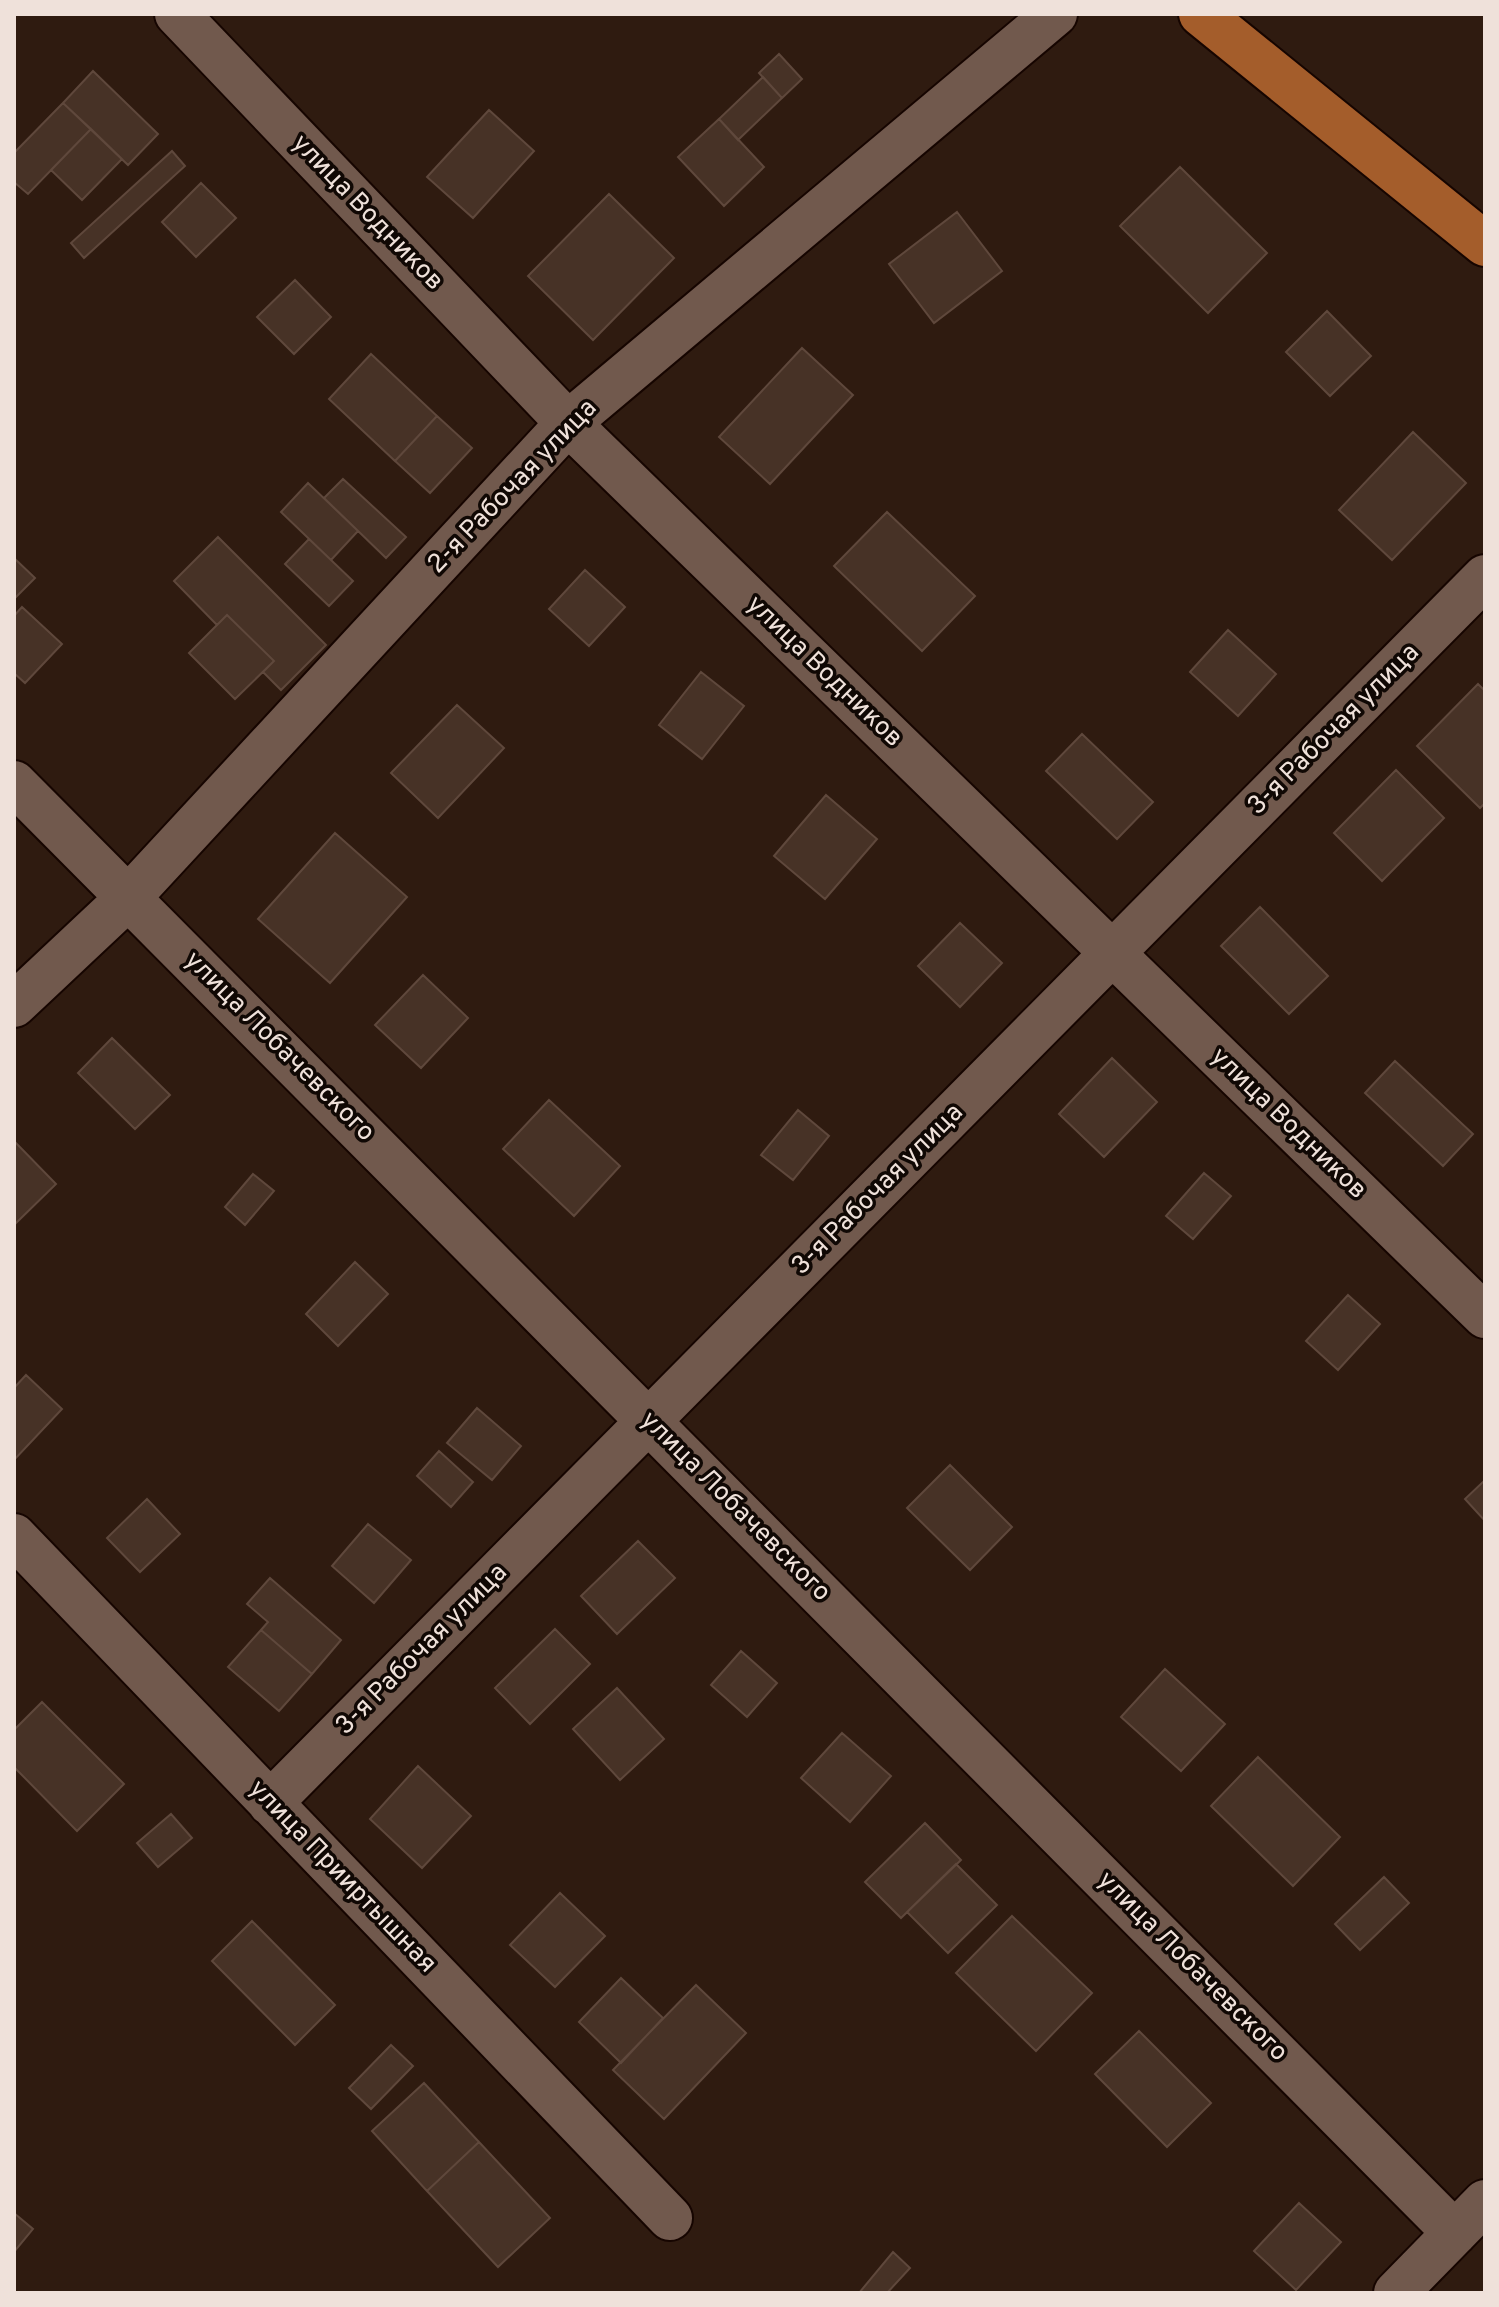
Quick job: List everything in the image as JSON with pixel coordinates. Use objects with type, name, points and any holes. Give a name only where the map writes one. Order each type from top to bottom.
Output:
[{"type":"main road","points":[[1201,14],[1485,244]]},
{"type":"street","name":"улица Водников","points":[[177,14],[568,423],[1485,1316]]},
{"type":"street","name":"2-я Рабочая улица","points":[[14,1005],[129,897],[568,423],[1055,14]]},
{"type":"street","name":"3-я Рабочая улица","points":[[270,1803],[1485,577]]},
{"type":"street","name":"улица Лобачевского","points":[[14,783],[1455,2233]]},
{"type":"street","name":"улица Прииртышная","points":[[14,1536],[670,2218]]},
{"type":"street","points":[[1396,2293],[1485,2202]]},
{"type":"building","points":[[779,54],[802,79],[782,98],[759,73]]},
{"type":"building","points":[[93,71],[158,134],[128,165],[63,103]]},
{"type":"building","points":[[763,77],[782,98],[738,140],[719,119]]},
{"type":"building","points":[[63,103],[91,129],[28,194],[14,182],[14,153]]},
{"type":"building","points":[[489,110],[534,151],[473,218],[427,177]]},
{"type":"building","points":[[719,119],[764,167],[724,206],[678,157]]},
{"type":"building","points":[[91,129],[122,159],[82,200],[51,170]]},
{"type":"building","points":[[172,151],[185,166],[84,258],[71,243]]},
{"type":"building","points":[[1180,167],[1267,253],[1208,313],[1120,226]]},
{"type":"building","points":[[201,183],[236,218],[196,257],[162,222]]},
{"type":"building","points":[[609,194],[674,258],[593,340],[528,276]]},
{"type":"building","points":[[957,212],[1002,271],[934,323],[889,264]]},
{"type":"building","points":[[295,280],[331,317],[294,354],[257,317]]},
{"type":"building","points":[[1327,311],[1371,356],[1330,396],[1286,352]]},
{"type":"building","points":[[802,348],[853,395],[770,484],[719,437]]},
{"type":"building","points":[[371,354],[437,416],[395,461],[329,399]]},
{"type":"building","points":[[437,416],[472,448],[430,493],[395,461]]},
{"type":"building","points":[[1413,432],[1466,483],[1392,560],[1339,510]]},
{"type":"building","points":[[343,479],[406,537],[386,558],[324,498]]},
{"type":"building","points":[[308,483],[358,531],[331,560],[281,512]]},
{"type":"building","points":[[887,512],[975,596],[922,651],[834,566]]},
{"type":"building","points":[[218,537],[326,645],[281,690],[263,672],[274,661],[227,615],[217,625],[174,581]]},
{"type":"building","points":[[309,539],[353,581],[329,606],[285,564]]},
{"type":"building","points":[[14,558],[35,578],[14,599]]},
{"type":"building","points":[[585,570],[625,607],[589,646],[549,609]]},
{"type":"building","points":[[22,607],[62,644],[25,683],[14,673],[14,616]]},
{"type":"building","points":[[227,615],[274,661],[235,699],[189,653]]},
{"type":"building","points":[[1228,630],[1276,674],[1238,716],[1190,672]]},
{"type":"building","points":[[701,672],[744,706],[702,759],[659,725]]},
{"type":"building","points":[[1478,684],[1485,691],[1485,803],[1480,808],[1417,746]]},
{"type":"building","points":[[457,705],[504,748],[438,818],[391,773]]},
{"type":"building","points":[[1082,734],[1153,802],[1117,839],[1046,771]]},
{"type":"building","points":[[1396,770],[1444,818],[1382,881],[1334,833]]},
{"type":"building","points":[[826,795],[877,839],[825,899],[774,856]]},
{"type":"building","points":[[335,833],[407,897],[330,983],[258,919]]},
{"type":"building","points":[[1260,907],[1328,976],[1289,1014],[1221,946]]},
{"type":"building","points":[[960,923],[1002,963],[960,1007],[918,966]]},
{"type":"building","points":[[423,975],[468,1018],[421,1068],[375,1025]]},
{"type":"building","points":[[112,1038],[170,1095],[135,1129],[78,1073]]},
{"type":"building","points":[[1112,1058],[1157,1102],[1104,1157],[1059,1114]]},
{"type":"building","points":[[1395,1061],[1473,1134],[1443,1166],[1365,1093]]},
{"type":"building","points":[[549,1100],[620,1166],[574,1216],[503,1149]]},
{"type":"building","points":[[798,1110],[829,1136],[793,1180],[761,1155]]},
{"type":"building","points":[[14,1141],[56,1184],[15,1224],[14,1223]]},
{"type":"building","points":[[1204,1173],[1231,1196],[1193,1239],[1166,1216]]},
{"type":"building","points":[[253,1174],[274,1191],[245,1225],[225,1207]]},
{"type":"building","points":[[355,1262],[388,1294],[338,1346],[306,1314]]},
{"type":"building","points":[[1348,1295],[1380,1324],[1338,1370],[1306,1341]]},
{"type":"building","points":[[26,1375],[62,1409],[14,1460],[14,1388]]},
{"type":"building","points":[[477,1408],[521,1446],[492,1480],[447,1443]]},
{"type":"building","points":[[439,1451],[473,1482],[451,1507],[417,1476]]},
{"type":"building","points":[[950,1465],[1012,1527],[970,1570],[907,1508]]},
{"type":"building","points":[[1485,1480],[1485,1521],[1465,1499]]},
{"type":"building","points":[[147,1499],[180,1534],[140,1572],[107,1538]]},
{"type":"building","points":[[368,1524],[411,1560],[374,1603],[332,1566]]},
{"type":"building","points":[[638,1541],[675,1578],[617,1634],[581,1596]]},
{"type":"building","points":[[270,1578],[341,1640],[312,1674],[261,1630],[268,1622],[247,1604]]},
{"type":"building","points":[[555,1629],[590,1664],[530,1724],[495,1688]]},
{"type":"building","points":[[261,1630],[312,1674],[279,1711],[228,1667]]},
{"type":"building","points":[[741,1651],[777,1683],[747,1717],[711,1685]]},
{"type":"building","points":[[1165,1669],[1225,1724],[1181,1771],[1121,1717]]},
{"type":"building","points":[[617,1688],[664,1739],[620,1780],[573,1729]]},
{"type":"building","points":[[42,1702],[124,1784],[77,1831],[14,1767],[14,1730]]},
{"type":"building","points":[[842,1733],[891,1776],[850,1822],[801,1778]]},
{"type":"building","points":[[1258,1757],[1340,1837],[1293,1886],[1211,1806]]},
{"type":"building","points":[[418,1766],[471,1816],[422,1868],[370,1819]]},
{"type":"building","points":[[171,1814],[192,1838],[158,1867],[137,1843]]},
{"type":"building","points":[[925,1823],[961,1860],[901,1918],[865,1882]]},
{"type":"building","points":[[956,1864],[997,1905],[948,1953],[907,1912]]},
{"type":"building","points":[[1384,1877],[1409,1903],[1360,1950],[1335,1924]]},
{"type":"building","points":[[560,1893],[605,1936],[555,1987],[510,1945]]},
{"type":"building","points":[[1012,1916],[1092,1993],[1036,2051],[956,1973]]},
{"type":"building","points":[[252,1921],[335,2005],[295,2045],[212,1961]]},
{"type":"building","points":[[621,1978],[663,2018],[621,2063],[579,2022]]},
{"type":"building","points":[[696,1985],[746,2033],[664,2119],[613,2070]]},
{"type":"building","points":[[1139,2031],[1211,2103],[1167,2147],[1095,2074]]},
{"type":"building","points":[[391,2045],[413,2066],[371,2109],[349,2088]]},
{"type":"building","points":[[424,2083],[479,2142],[427,2191],[372,2131]]},
{"type":"building","points":[[479,2142],[550,2218],[498,2267],[427,2191]]},
{"type":"building","points":[[1299,2203],[1341,2242],[1296,2290],[1254,2251]]},
{"type":"building","points":[[14,2213],[33,2229],[14,2252]]},
{"type":"building","points":[[893,2252],[910,2268],[887,2293],[859,2293]]}]
